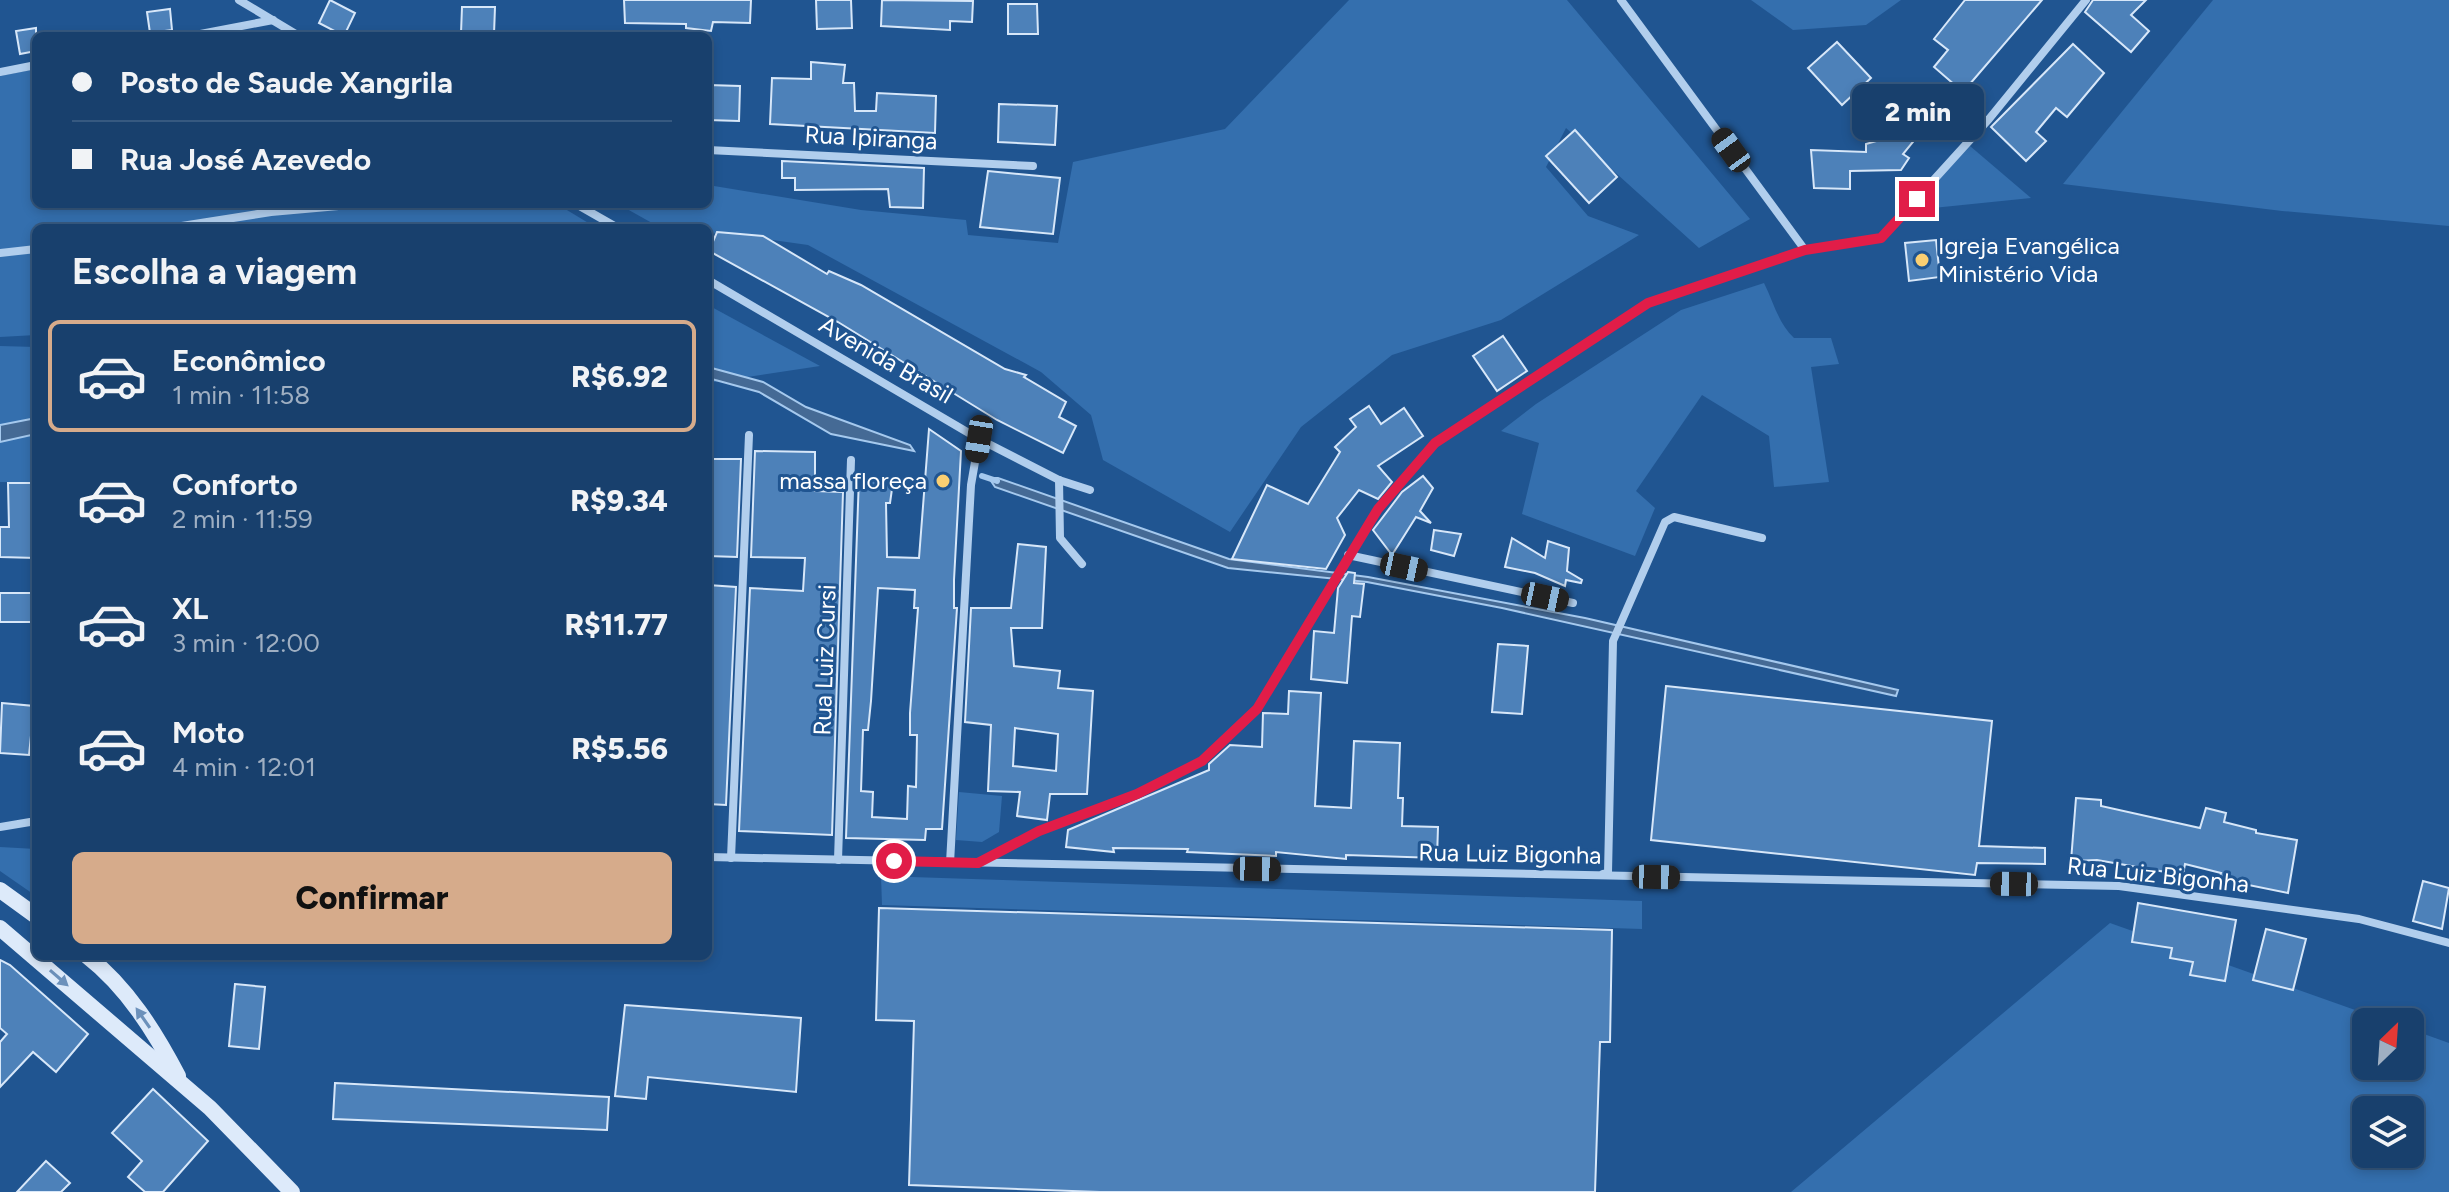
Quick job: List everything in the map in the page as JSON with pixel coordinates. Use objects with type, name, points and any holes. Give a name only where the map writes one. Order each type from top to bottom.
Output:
[{"type":"street","points":[[239,0],[292,32]]},
{"type":"street","points":[[1621,0],[1805,250]]},
{"type":"street","points":[[978,863],[1039,831],[1137,794],[1202,761],[1257,709],[1378,509],[1435,443],[1648,303],[1805,250],[1881,238],[1989,119],[2086,0]]},
{"type":"street","points":[[211,32],[273,20]]},
{"type":"street","points":[[0,72],[32,66]]},
{"type":"street","name":"Rua Ipiranga","points":[[712,150],[1033,166]]},
{"type":"street","points":[[194,224],[316,208]]},
{"type":"street","points":[[583,208],[611,224]]},
{"type":"street","points":[[0,253],[32,249]]},
{"type":"street","name":"Avenida Brasil","points":[[712,282],[979,439],[1059,480],[1090,490]]},
{"type":"street","points":[[731,858],[749,435]]},
{"type":"street","points":[[950,863],[971,485],[979,439]]},
{"type":"street","name":"Rua Luiz Cursi","points":[[838,860],[851,460]]},
{"type":"street","points":[[1059,480],[1060,538],[1082,564]]},
{"type":"street","points":[[1598,876],[1608,873],[1613,641],[1669,519],[1762,538]]},
{"type":"street","points":[[1348,555],[1573,603]]},
{"type":"street","points":[[0,827],[32,822]]},
{"type":"street","name":"Rua Luiz Bigonha","points":[[712,857],[2119,886],[2359,919],[2449,943]]},
{"type":"street","points":[[0,890],[32,913]]},
{"type":"street","points":[[0,928],[32,955]]},
{"type":"street","points":[[38,960],[183,1084],[292,1192]]},
{"type":"street","points":[[91,960],[129,998],[161,1043],[183,1084]]},
{"type":"shaded area","points":[[1349,0],[1567,0],[1750,219],[1699,248],[1566,128],[1546,167],[1588,216],[1639,235],[1501,320],[1392,355],[1301,427],[1230,532],[1103,460],[1091,415],[1041,372],[808,245],[717,232],[712,235],[712,224],[654,224],[625,208],[712,208],[712,186],[861,210],[966,220],[968,235],[1058,243],[1073,162],[1225,129]]},
{"type":"shaded area","points":[[1751,0],[1901,0],[1866,25],[1793,30]]},
{"type":"shaded area","points":[[2213,0],[2449,0],[2449,226],[2282,211],[2063,184]]},
{"type":"shaded area","points":[[32,70],[32,208],[564,208],[590,224],[32,224],[32,335],[0,337],[0,76]]},
{"type":"shaded area","points":[[1970,146],[2031,198],[1933,208],[1931,187]]},
{"type":"shaded area","points":[[1764,283],[1780,319],[1794,338],[1831,338],[1839,364],[1811,367],[1829,482],[1774,487],[1769,436],[1702,395],[1636,491],[1655,508],[1635,556],[1522,514],[1539,443],[1501,431],[1536,404],[1681,310]]},
{"type":"shaded area","points":[[712,307],[820,366],[712,382]]},
{"type":"shaded area","points":[[0,346],[32,347],[32,482],[0,482]]},
{"type":"shaded area","points":[[712,368],[763,382],[806,407],[910,445],[914,451],[831,434],[759,392],[712,379]]},
{"type":"shaded area","points":[[32,419],[32,435],[0,442],[0,425]]},
{"type":"shaded area","points":[[989,478],[998,478],[1229,559],[1368,577],[1585,618],[1898,690],[1896,696],[1502,608],[1367,582],[1228,568],[995,487]]},
{"type":"shaded area","points":[[959,792],[1002,796],[999,832],[982,842],[956,840]]},
{"type":"shaded area","points":[[0,847],[32,849],[32,893],[0,871]]},
{"type":"shaded area","points":[[881,876],[1642,901],[1642,929],[882,905]]},
{"type":"shaded area","points":[[2110,923],[2352,1009],[2352,1080],[2424,1080],[2424,1034],[2449,1043],[2449,1192],[1791,1192]]},
{"type":"building","points":[[330,0],[355,13],[346,32],[336,32],[319,23]]},
{"type":"building","points":[[624,0],[751,0],[750,23],[713,22],[711,31],[686,28],[686,24],[625,23]]},
{"type":"building","points":[[816,0],[851,0],[852,28],[817,29]]},
{"type":"building","points":[[882,0],[973,1],[972,22],[950,21],[950,30],[881,26]]},
{"type":"building","points":[[1965,0],[2042,0],[1963,92],[1934,67],[1948,50],[1934,39]]},
{"type":"building","points":[[2093,0],[2146,0],[2131,15],[2149,31],[2131,52],[2085,12]]},
{"type":"building","points":[[1008,4],[1037,4],[1038,34],[1008,34]]},
{"type":"building","points":[[462,7],[495,7],[494,32],[461,32]]},
{"type":"building","points":[[170,9],[172,30],[150,32],[147,12]]},
{"type":"building","points":[[36,28],[36,32],[32,32],[32,52],[20,54],[16,31]]},
{"type":"building","points":[[1837,42],[1871,78],[1842,105],[1808,68]]},
{"type":"building","points":[[2073,44],[2104,73],[2067,117],[2056,108],[2036,132],[2046,141],[2026,161],[1991,127]]},
{"type":"building","points":[[811,62],[845,65],[843,83],[854,83],[855,111],[876,111],[877,93],[936,96],[935,133],[770,124],[772,78],[811,79]]},
{"type":"building","points":[[712,85],[740,86],[739,121],[712,120]]},
{"type":"building","points":[[999,104],[1057,106],[1055,145],[998,142]]},
{"type":"building","points":[[1896,105],[1926,126],[1903,154],[1909,158],[1901,170],[1850,171],[1850,189],[1814,188],[1811,150],[1866,152],[1866,144],[1890,137],[1878,127]]},
{"type":"building","points":[[1575,130],[1617,177],[1589,203],[1546,156]]},
{"type":"building","points":[[782,161],[924,168],[923,208],[890,207],[888,189],[795,190],[795,178],[782,178]]},
{"type":"building","points":[[988,171],[1060,178],[1053,234],[980,227]]},
{"type":"building","points":[[717,232],[763,236],[827,274],[829,271],[861,285],[1005,369],[1026,375],[1024,377],[1066,402],[1059,417],[1076,426],[1063,453],[997,420],[838,322],[712,253]]},
{"type":"building","name":"Igreja Evangélica Ministério Vida","points":[[1936,240],[1940,277],[1909,281],[1905,243]]},
{"type":"building","points":[[1503,336],[1527,371],[1497,391],[1473,356]]},
{"type":"building","points":[[1369,406],[1381,424],[1404,408],[1423,436],[1378,466],[1392,482],[1378,499],[1359,490],[1337,518],[1345,535],[1326,569],[1232,559],[1267,485],[1308,504],[1340,452],[1335,447],[1356,427],[1350,419]]},
{"type":"building","points":[[929,429],[961,451],[954,580],[954,608],[957,608],[942,829],[926,829],[925,840],[846,838],[859,477],[893,482],[890,503],[886,503],[887,557],[919,558]],"holes":[[[878,588],[915,590],[914,608],[918,608],[910,735],[917,735],[916,787],[908,786],[907,819],[872,817],[873,792],[861,791],[863,730],[868,730]]]},
{"type":"building","points":[[755,451],[815,452],[815,491],[843,492],[832,835],[739,831],[750,588],[803,591],[805,558],[751,557]]},
{"type":"building","points":[[712,459],[741,459],[737,557],[712,556]]},
{"type":"building","points":[[1423,476],[1433,488],[1420,511],[1431,523],[1416,517],[1392,555],[1373,530],[1402,492]]},
{"type":"building","points":[[8,483],[32,483],[32,558],[0,557],[0,527],[9,527]]},
{"type":"building","points":[[1434,530],[1461,534],[1454,556],[1431,550]]},
{"type":"building","points":[[1512,538],[1545,558],[1548,541],[1569,548],[1567,571],[1582,580],[1581,583],[1566,580],[1565,586],[1535,573],[1505,567]]},
{"type":"building","points":[[1018,544],[1046,547],[1042,628],[1011,628],[1014,666],[1060,671],[1058,688],[1093,691],[1087,794],[1050,794],[1047,820],[1017,816],[1020,792],[988,791],[991,725],[965,722],[971,608],[1011,608]],"holes":[[[1015,728],[1058,734],[1056,771],[1013,766]]]},
{"type":"building","points":[[1348,572],[1355,573],[1354,583],[1364,584],[1360,617],[1352,616],[1347,683],[1311,679],[1314,631],[1334,633],[1338,588]]},
{"type":"building","points":[[712,585],[736,587],[726,805],[712,804]]},
{"type":"building","points":[[0,593],[32,593],[32,622],[0,622]]},
{"type":"building","points":[[1498,644],[1528,646],[1522,714],[1492,712]]},
{"type":"building","points":[[1666,686],[1992,721],[1979,846],[2045,848],[2045,864],[1977,863],[1975,875],[1651,840]]},
{"type":"building","points":[[1289,691],[1321,693],[1315,806],[1351,808],[1354,741],[1400,743],[1398,798],[1403,798],[1402,826],[1438,827],[1437,858],[1346,855],[1346,859],[1276,852],[1276,856],[1187,852],[1188,849],[1113,848],[1114,852],[1066,847],[1068,830],[1209,770],[1209,764],[1230,745],[1262,747],[1263,713],[1288,714]]},
{"type":"building","points":[[2,703],[32,706],[29,755],[0,753]]},
{"type":"building","points":[[2076,798],[2101,800],[2101,806],[2200,828],[2206,808],[2226,813],[2224,822],[2256,830],[2256,833],[2297,840],[2288,893],[2219,879],[2221,873],[2185,864],[2183,875],[2097,860],[2071,861]]},
{"type":"building","points":[[2423,881],[2449,888],[2442,929],[2413,921]]},
{"type":"building","points":[[2138,903],[2236,920],[2225,981],[2190,975],[2193,962],[2170,958],[2172,948],[2132,942]]},
{"type":"building","points":[[879,908],[1612,930],[1610,1042],[1600,1042],[1595,1192],[1100,1192],[909,1185],[914,1021],[876,1020]]},
{"type":"building","points":[[2266,929],[2306,939],[2293,990],[2253,980]]},
{"type":"building","points":[[0,960],[10,965],[88,1034],[56,1072],[33,1052],[0,1087],[0,1042],[7,1034],[0,1028]]},
{"type":"building","points":[[235,984],[265,987],[259,1049],[229,1046]]},
{"type":"building","points":[[625,1005],[801,1018],[796,1092],[648,1077],[646,1099],[615,1096]]},
{"type":"building","points":[[335,1083],[609,1097],[607,1130],[333,1119]]},
{"type":"building","points":[[153,1089],[208,1141],[163,1192],[145,1192],[128,1177],[142,1161],[112,1133]]},
{"type":"building","points":[[46,1161],[70,1183],[61,1192],[17,1192]]},
{"type":"waterway","points":[[982,476],[997,481]]},
{"type":"place","name":"Igreja Evangélica Ministério Vida","points":[[1922,260]]},
{"type":"place","name":"massa floreça","points":[[943,481]]},
{"type":"route","points":[[894,861],[978,863],[1039,831],[1137,794],[1202,761],[1257,709],[1378,509],[1435,443],[1648,303],[1805,250],[1881,238],[1917,199]]}]
